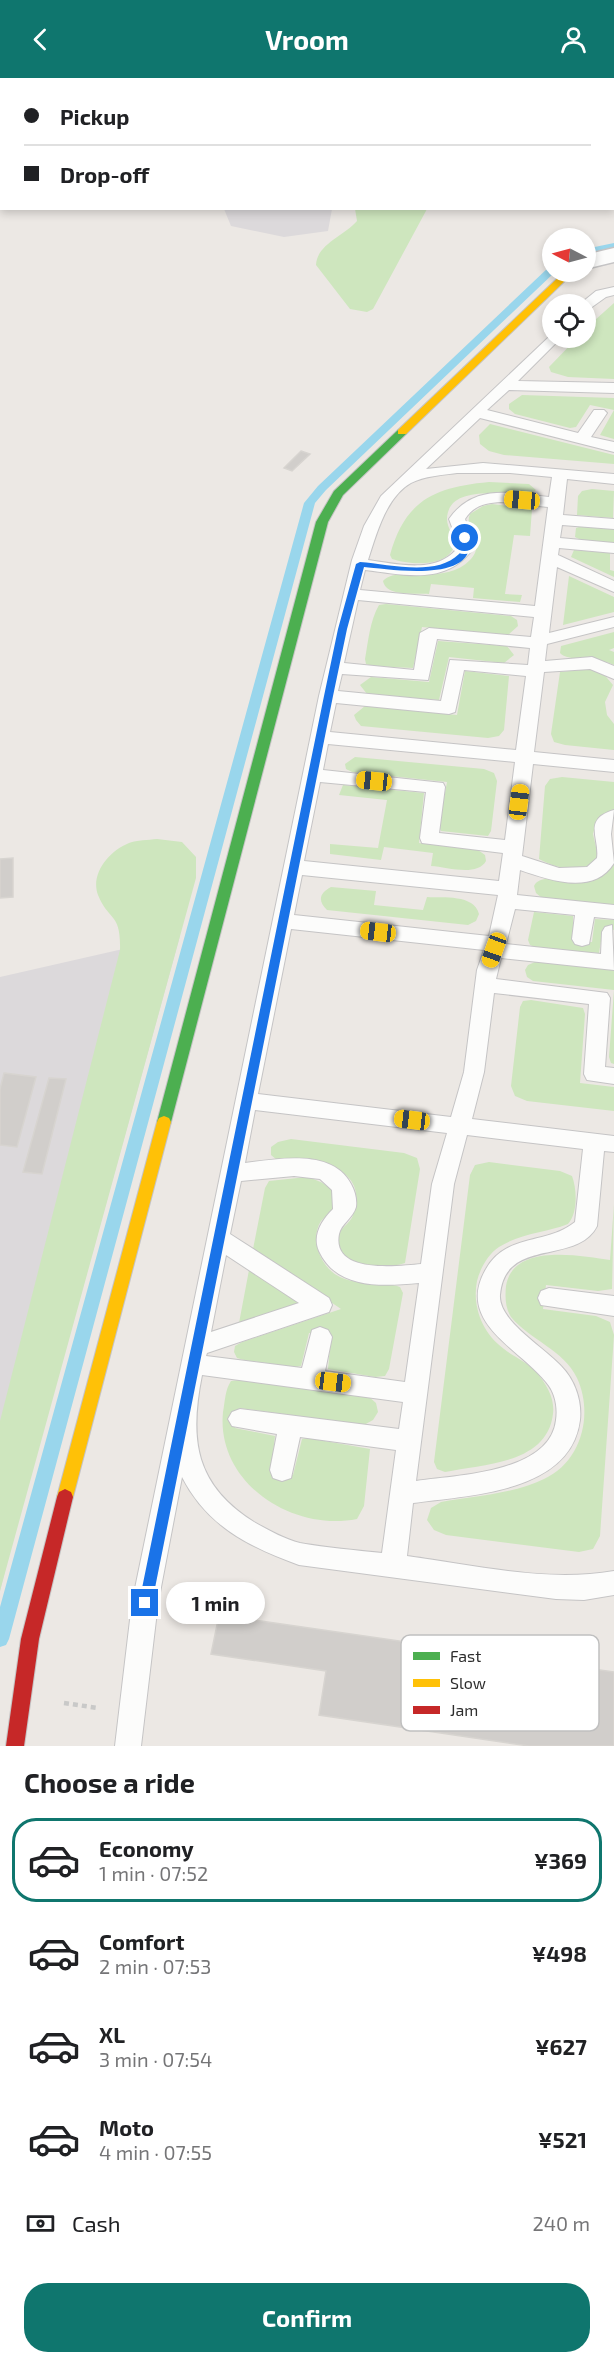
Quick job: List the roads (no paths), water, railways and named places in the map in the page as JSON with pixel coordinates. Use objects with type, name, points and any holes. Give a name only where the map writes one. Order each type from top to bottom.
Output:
[{"type":"street","points":[[596,259],[614,255]]},
{"type":"street","points":[[15,1746],[30,1639],[50,1556],[322,522],[338,493],[558,282]]},
{"type":"lane","points":[[596,298],[601,294],[614,291]]},
{"type":"lane","points":[[128,1746],[147,1592],[328,696],[360,564],[378,512],[405,481],[543,348]]},
{"type":"lane","points":[[504,385],[614,388]]},
{"type":"lane","points":[[476,412],[614,447]]},
{"type":"lane","points":[[582,439],[599,413]]},
{"type":"lane","points":[[405,481],[428,473],[456,468],[614,479]]},
{"type":"lane","points":[[393,1566],[443,1184],[474,1072],[487,970],[504,922],[560,475]]},
{"type":"lane","points":[[360,564],[429,569],[455,562],[467,546],[457,519],[468,504],[491,498],[614,524]]},
{"type":"lane","points":[[550,550],[614,548]]},
{"type":"lane","points":[[550,550],[614,587]]},
{"type":"lane","points":[[352,594],[542,612]]},
{"type":"lane","points":[[335,668],[422,676],[429,633],[539,643],[614,622]]},
{"type":"lane","points":[[328,696],[449,708],[456,664],[535,669],[592,663],[614,673]]},
{"type":"lane","points":[[320,737],[614,766]]},
{"type":"lane","points":[[313,774],[436,787],[429,838],[512,853],[571,876],[587,874],[601,868],[608,857],[608,846],[602,834],[605,824],[614,816]]},
{"type":"lane","points":[[283,921],[612,963],[613,922],[585,909],[507,895],[294,867]]},
{"type":"lane","points":[[582,939],[585,909]]},
{"type":"lane","points":[[485,986],[600,998],[594,1074],[614,1076]]},
{"type":"lane","points":[[247,1101],[604,1143],[586,1226],[579,1234],[529,1246],[508,1257],[494,1275],[489,1297],[495,1318],[511,1338],[546,1363],[563,1383],[570,1405],[567,1430],[556,1450],[536,1466],[510,1475],[402,1494]]},
{"type":"lane","points":[[232,1173],[308,1168],[328,1173],[341,1184],[346,1199],[342,1214],[330,1226],[327,1242],[332,1257],[345,1269],[365,1274],[432,1273]]},
{"type":"lane","points":[[195,1356],[321,1305],[218,1238]]},
{"type":"lane","points":[[549,1298],[614,1306]]},
{"type":"lane","points":[[312,1379],[320,1337]]},
{"type":"lane","points":[[195,1356],[312,1379],[415,1393]]},
{"type":"lane","points":[[186,1400],[183,1424],[186,1449],[194,1474],[206,1496],[224,1516],[246,1533],[271,1545],[299,1554],[556,1587],[584,1588],[614,1583]]},
{"type":"lane","points":[[240,1419],[410,1441]]},
{"type":"lane","points":[[282,1470],[291,1425]]},
{"type":"waterway","points":[[596,250],[614,246]]},
{"type":"waterway","points":[[0,1639],[310,503],[322,488],[542,279]]}]
